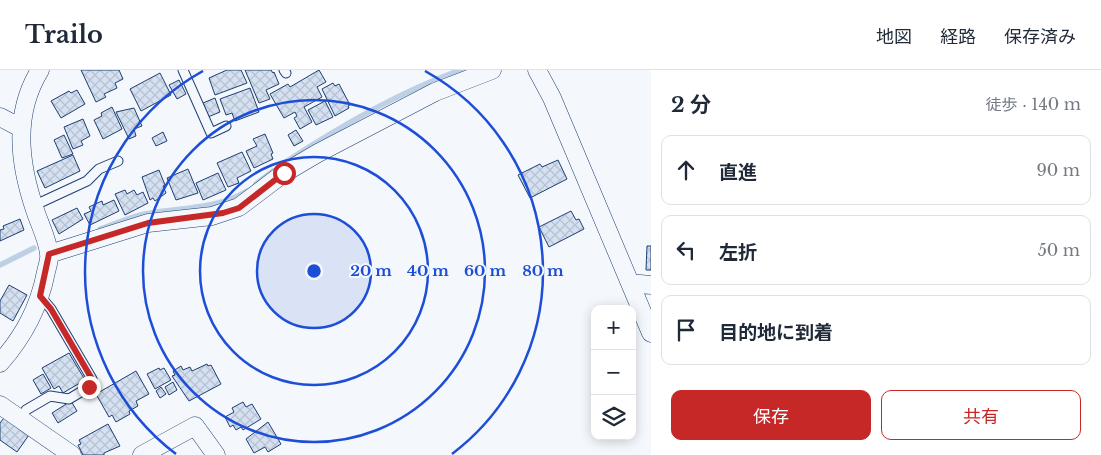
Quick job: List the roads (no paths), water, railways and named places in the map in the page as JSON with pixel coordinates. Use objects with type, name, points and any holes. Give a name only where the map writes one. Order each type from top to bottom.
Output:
[{"type":"street","points":[[0,363],[27,328],[40,296],[49,254],[34,206],[20,148],[21,128],[30,90],[40,70]]},
{"type":"street","points":[[49,254],[148,223],[212,216],[239,208],[284,173],[318,153],[435,92],[492,70]]},
{"type":"street","points":[[537,70],[552,98],[651,333]]},
{"type":"street","points":[[0,117],[21,128]]},
{"type":"street","points":[[630,283],[651,284]]},
{"type":"street","points":[[0,405],[72,455]]},
{"type":"street","points":[[142,455],[195,426],[200,430],[216,455]]},
{"type":"lane","points":[[183,70],[211,133],[226,126]]},
{"type":"lane","points":[[34,206],[87,180],[98,169],[118,161]]},
{"type":"lane","points":[[21,419],[26,410],[50,396],[69,399],[89,387],[92,379],[51,309],[40,296]]},
{"type":"waterway","points":[[284,163],[370,111],[416,88],[461,70]]},
{"type":"waterway","points":[[256,184],[273,171]]},
{"type":"waterway","points":[[100,229],[145,214],[222,202],[247,191]]},
{"type":"waterway","points":[[0,265],[34,248]]}]
